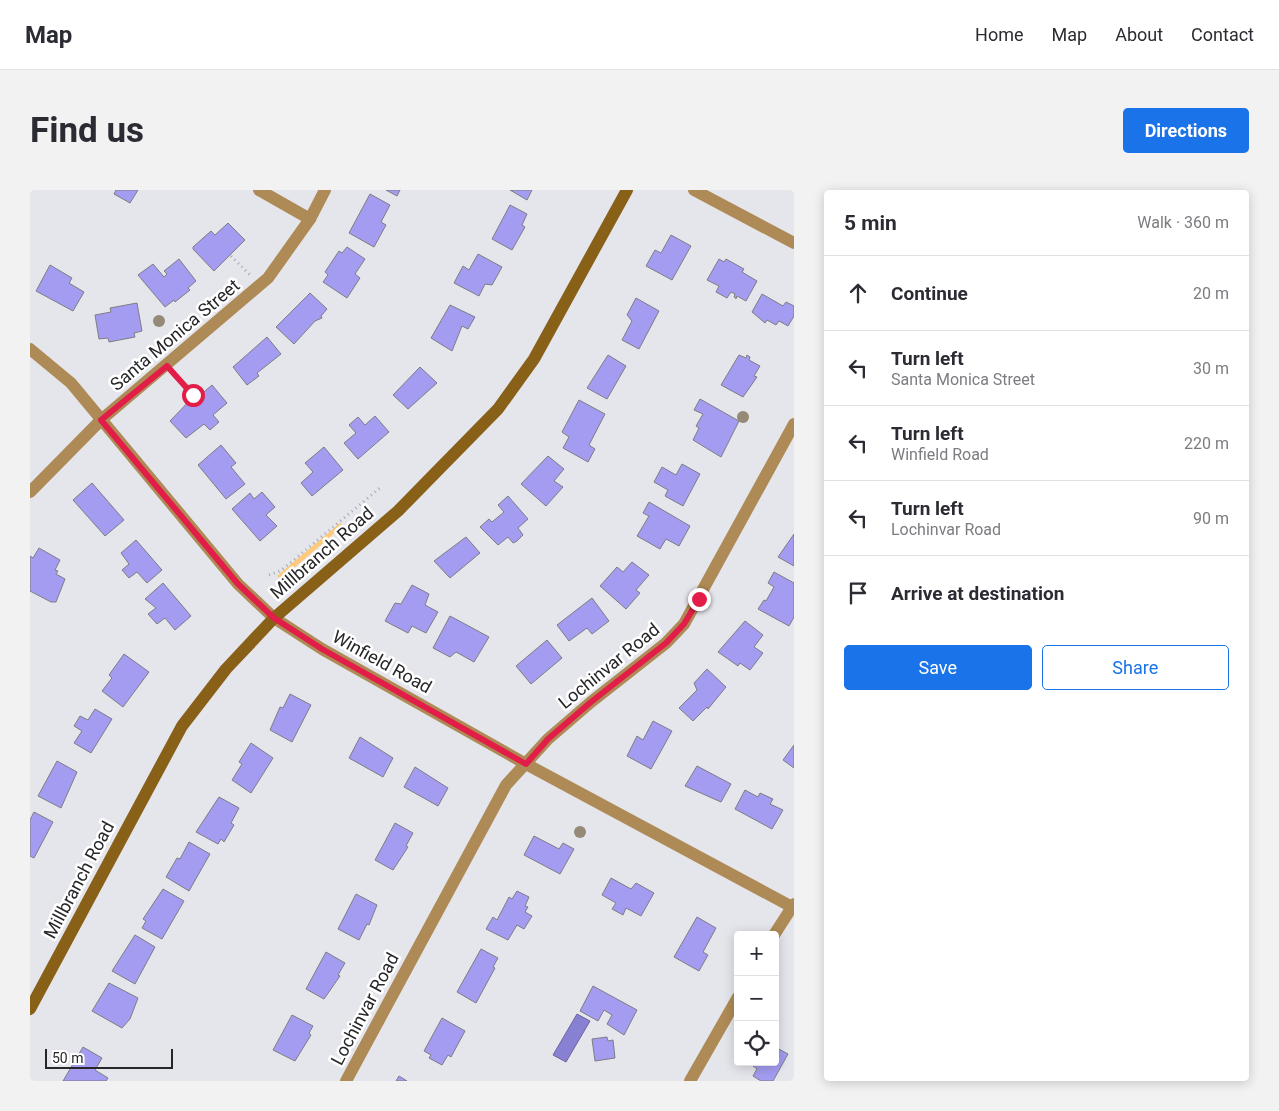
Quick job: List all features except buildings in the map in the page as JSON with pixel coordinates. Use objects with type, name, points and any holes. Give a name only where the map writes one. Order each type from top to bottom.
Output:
[{"type":"main road","name":"Millbranch Road","points":[[30,1009],[182,726],[226,669],[274,618],[398,511],[498,409],[534,359],[626,190]]},
{"type":"street","points":[[259,190],[310,219]]},
{"type":"street","name":"Santa Monica Street","points":[[30,492],[101,420],[260,286],[283,260],[310,219],[325,190]]},
{"type":"street","points":[[694,190],[794,243]]},
{"type":"street","name":"Winfield Road","points":[[30,349],[71,383],[238,584],[274,618],[322,649],[526,764],[793,907]]},
{"type":"street","name":"Lochinvar Road","points":[[346,1081],[506,785],[548,739],[666,643],[684,624],[794,424]]},
{"type":"street","points":[[777,931],[793,907]]},
{"type":"street","points":[[690,1081],[734,1004]]},
{"type":"path","points":[[231,256],[260,286]]},
{"type":"path","points":[[167,366],[193,395]]},
{"type":"path","points":[[269,575],[280,571],[290,564],[381,487]]},
{"type":"shaded area","points":[[340,523],[343,526],[288,573],[279,578],[277,576]]},
{"type":"shaded area","points":[[577,1014],[590,1021],[566,1062],[553,1055]]},
{"type":"route","points":[[193,395],[167,366],[101,420],[238,584],[274,618],[322,649],[526,764],[548,739],[591,702],[666,643],[684,624],[699,599]]}]
